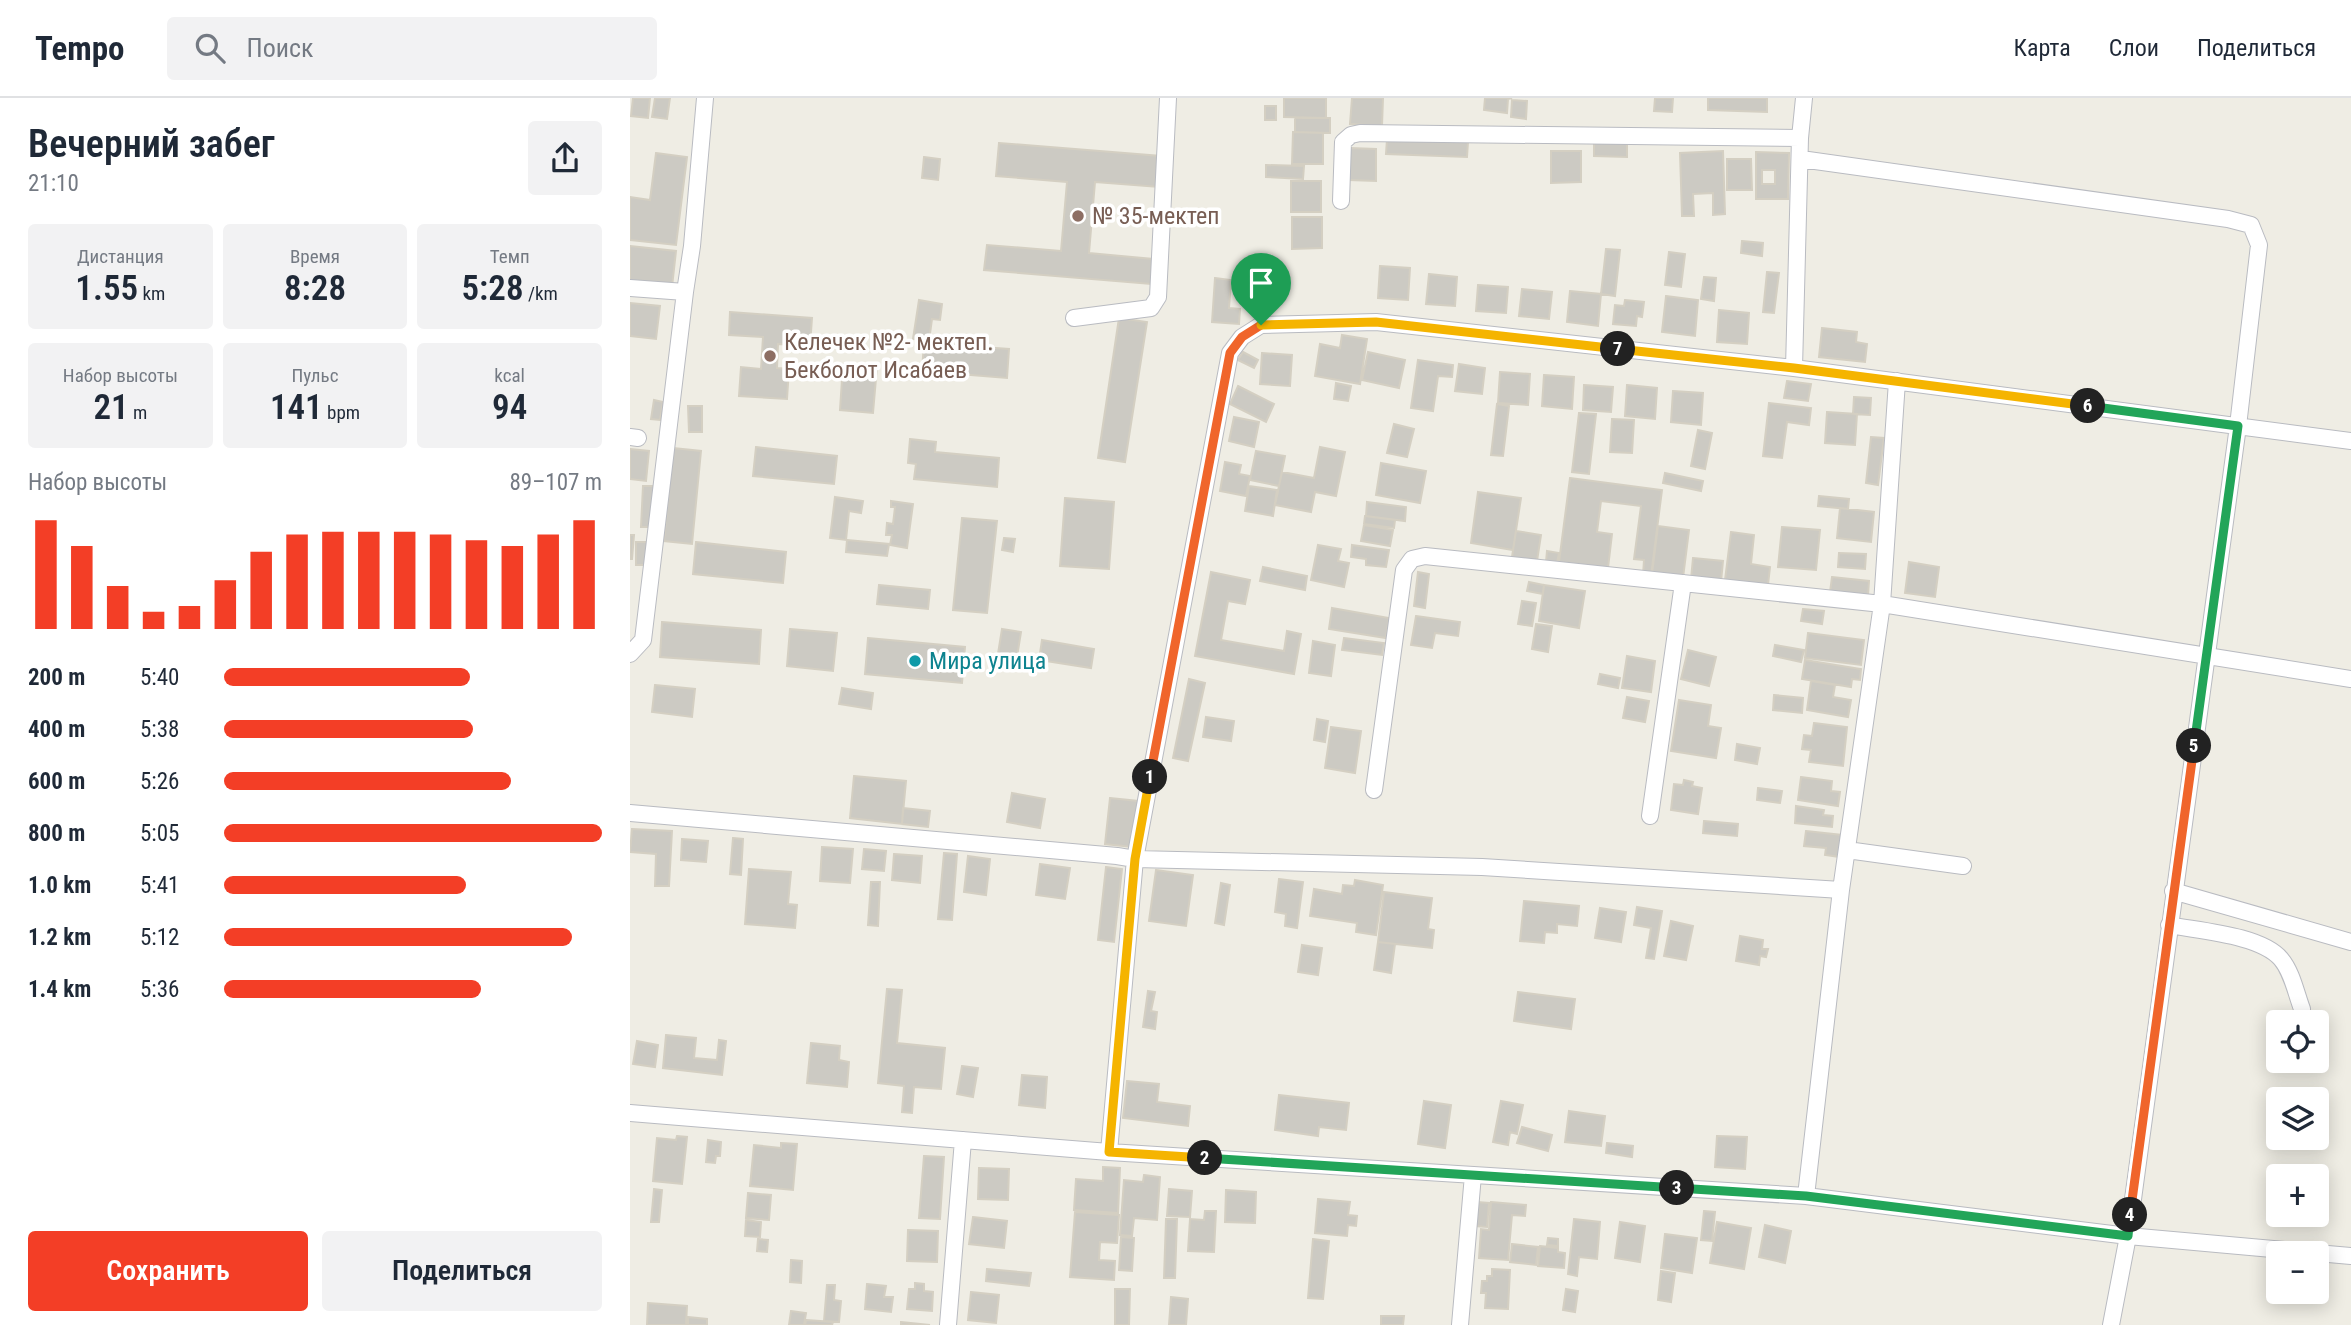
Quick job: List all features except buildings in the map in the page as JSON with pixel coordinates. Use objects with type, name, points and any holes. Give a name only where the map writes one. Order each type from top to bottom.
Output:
[{"type":"street","points":[[630,654],[643,640],[692,246],[705,98]]},
{"type":"street","points":[[1074,318],[1150,308],[1158,297],[1168,98]]},
{"type":"street","points":[[1794,368],[1800,138],[1804,98]]},
{"type":"street","points":[[1341,201],[1343,142],[1351,135],[1360,133],[1800,138]]},
{"type":"street","points":[[1801,159],[2228,219],[2251,225],[2259,245],[2238,426],[2128,1236],[2111,1325]]},
{"type":"street","points":[[630,288],[685,292]]},
{"type":"street","points":[[1109,1152],[1135,859],[1230,353],[1242,337],[1261,325],[1376,322],[1794,368],[2351,441]]},
{"type":"street","points":[[1806,1196],[1846,850],[1882,604],[1897,381]]},
{"type":"street","points":[[1374,790],[1404,570],[1412,559],[1425,556],[1882,604],[2351,679]]},
{"type":"street","points":[[1650,816],[1683,583]]},
{"type":"street","points":[[630,813],[1135,859],[1482,867],[1841,890]]},
{"type":"street","points":[[1846,850],[1963,866]]},
{"type":"street","points":[[2174,891],[2351,942]]},
{"type":"street","points":[[2169,925],[2266,946],[2282,959],[2302,1009]]},
{"type":"street","points":[[630,1113],[1109,1152],[1806,1196],[2128,1236],[2351,1256]]},
{"type":"street","points":[[948,1325],[963,1140]]},
{"type":"street","points":[[1461,1325],[1473,1175]]},
{"type":"place","name":"№ 35-мектеп","points":[[1078,216]]},
{"type":"place","name":"Келечек №2- мектеп. Бекболот Исабаев","points":[[770,356]]},
{"type":"place","name":"Мира улица","points":[[915,661]]},
{"type":"route","points":[[1376,322],[1794,368],[2238,426],[2128,1236],[1806,1196],[1109,1152],[1135,859],[1230,353],[1242,337],[1261,325],[1376,322]]}]
